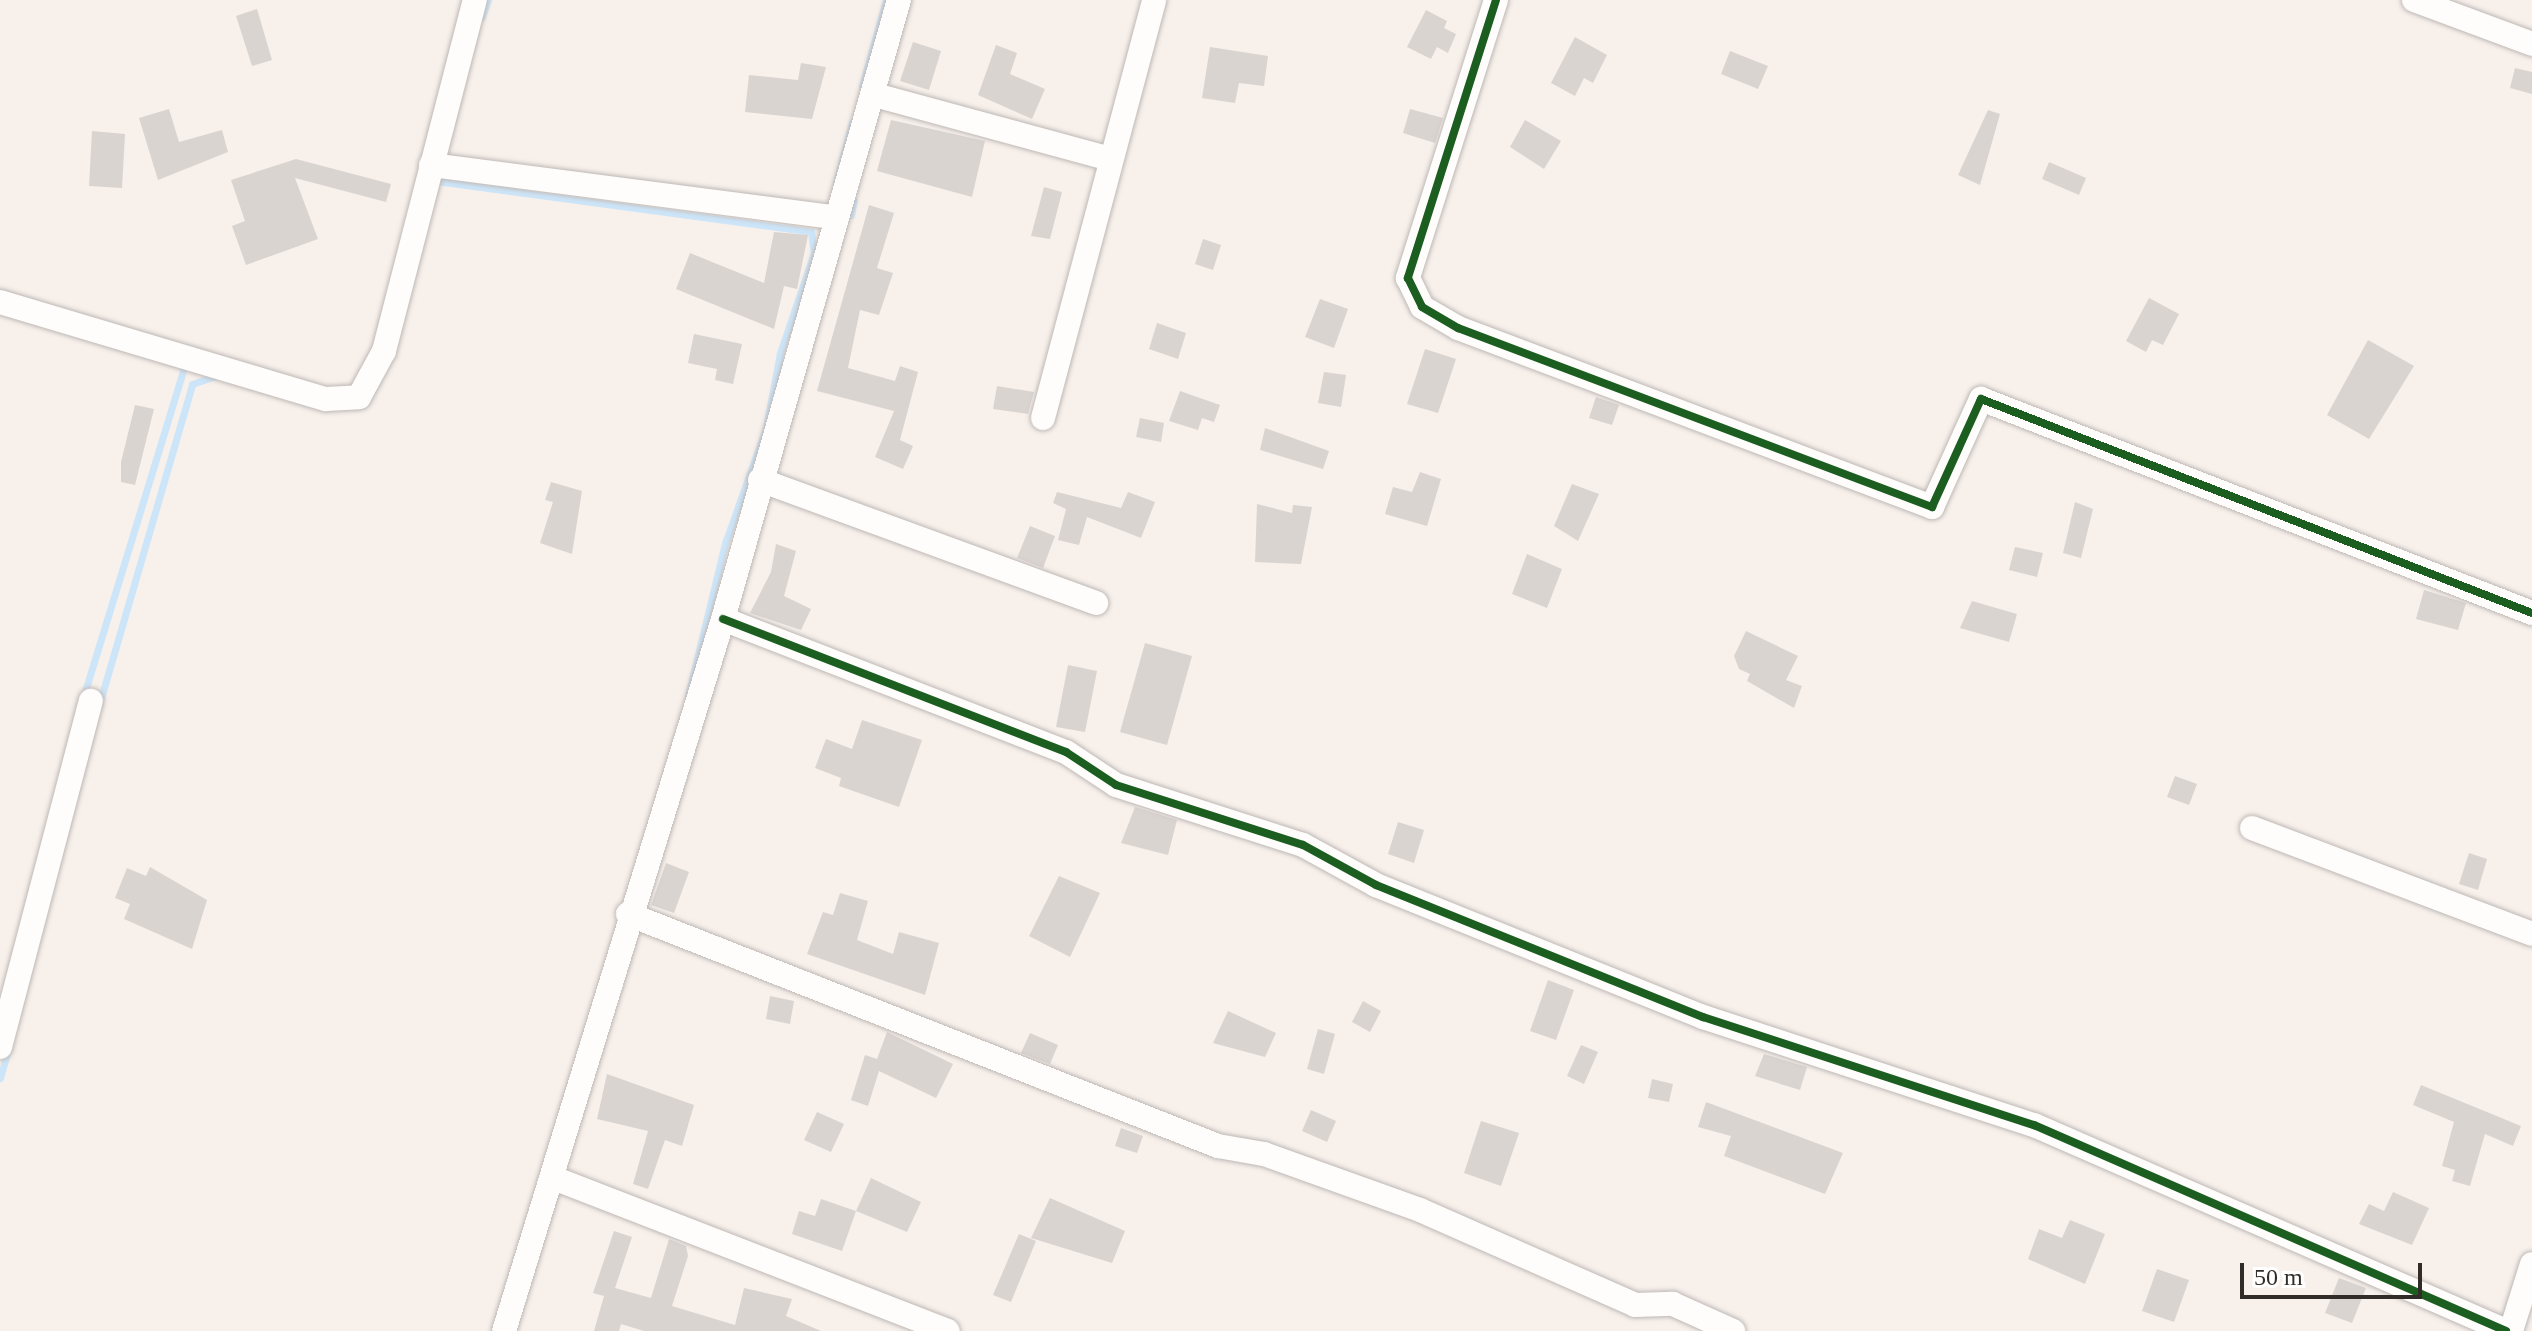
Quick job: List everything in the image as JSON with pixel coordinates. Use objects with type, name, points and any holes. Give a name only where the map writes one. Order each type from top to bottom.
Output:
[{"type":"street","points":[[0,302],[326,399],[359,397],[384,351],[475,0]]},
{"type":"street","points":[[504,1331],[556,1179],[628,914],[723,619],[760,480],[875,95],[899,0]]},
{"type":"street","points":[[1043,418],[1107,158],[1154,0]]},
{"type":"street","points":[[1496,0],[1408,278],[1422,307],[1458,328],[1932,507],[1981,399],[2532,613]]},
{"type":"street","points":[[2414,0],[2532,44]]},
{"type":"street","points":[[875,95],[1107,158]]},
{"type":"street","points":[[431,165],[837,218]]},
{"type":"street","points":[[760,480],[1096,603]]},
{"type":"street","points":[[723,619],[1066,752],[1116,785],[1303,845],[1376,885],[1703,1017],[2034,1125],[2509,1331],[2532,1264]]},
{"type":"street","points":[[0,1047],[91,701]]},
{"type":"street","points":[[2252,828],[2532,934]]},
{"type":"street","points":[[628,914],[1218,1146],[1264,1154],[1420,1210],[1635,1305],[1673,1304],[1733,1331]]},
{"type":"street","points":[[556,1179],[947,1331]]},
{"type":"building","points":[[257,9],[272,60],[252,66],[236,16]]},
{"type":"building","points":[[1426,10],[1447,21],[1444,28],[1456,34],[1448,53],[1437,47],[1431,59],[1407,47]]},
{"type":"building","points":[[1575,37],[1607,55],[1593,83],[1584,78],[1575,96],[1551,83]]},
{"type":"building","points":[[913,42],[941,51],[929,90],[900,81]]},
{"type":"building","points":[[996,45],[1017,53],[1010,74],[1045,89],[1032,119],[978,95]]},
{"type":"building","points":[[1210,47],[1268,56],[1264,86],[1239,83],[1235,103],[1202,98]]},
{"type":"building","points":[[1730,51],[1768,66],[1758,89],[1721,74]]},
{"type":"building","points":[[801,63],[826,67],[812,119],[745,112],[749,75],[798,80]]},
{"type":"building","points":[[2515,68],[2532,72],[2532,94],[2510,88]]},
{"type":"building","points":[[169,109],[179,142],[222,130],[228,152],[158,180],[139,118]]},
{"type":"building","points":[[1410,109],[1443,118],[1435,143],[1403,133]]},
{"type":"building","points":[[1988,110],[2000,114],[1980,185],[1958,175]]},
{"type":"building","points":[[891,120],[985,141],[972,197],[877,171]]},
{"type":"building","points":[[1525,120],[1561,141],[1544,169],[1510,147]]},
{"type":"building","points":[[92,131],[125,134],[122,188],[89,186]]},
{"type":"building","points":[[296,159],[391,184],[386,202],[295,178],[318,239],[246,265],[232,226],[245,221],[231,180]]},
{"type":"building","points":[[2049,162],[2086,178],[2079,195],[2042,179]]},
{"type":"building","points":[[1044,187],[1062,192],[1050,239],[1031,236]]},
{"type":"building","points":[[869,205],[894,213],[877,268],[893,273],[879,315],[860,310],[848,368],[895,381],[900,366],[918,372],[900,440],[913,446],[903,469],[875,457],[894,411],[817,391]]},
{"type":"building","points":[[774,232],[808,235],[797,289],[784,286],[774,329],[676,289],[690,253],[764,283]]},
{"type":"building","points":[[1203,239],[1221,245],[1213,270],[1195,264]]},
{"type":"building","points":[[2149,298],[2179,314],[2163,345],[2152,340],[2146,352],[2126,341]]},
{"type":"building","points":[[1320,299],[1348,309],[1334,348],[1305,337]]},
{"type":"building","points":[[1157,323],[1186,333],[1178,359],[1149,349]]},
{"type":"building","points":[[694,334],[742,344],[733,384],[715,380],[717,369],[688,363]]},
{"type":"building","points":[[2368,340],[2414,366],[2369,439],[2327,415]]},
{"type":"building","points":[[1425,349],[1456,359],[1438,413],[1407,404]]},
{"type":"building","points":[[1324,372],[1346,375],[1341,407],[1318,403]]},
{"type":"building","points":[[997,386],[1034,392],[1028,414],[993,409]]},
{"type":"building","points":[[1180,391],[1220,405],[1214,422],[1202,418],[1198,430],[1169,421]]},
{"type":"building","points":[[1596,397],[1619,405],[1612,425],[1589,418]]},
{"type":"building","points":[[135,405],[154,409],[135,485],[121,482],[121,462]]},
{"type":"building","points":[[1140,418],[1164,423],[1161,442],[1136,437]]},
{"type":"building","points":[[1265,428],[1329,451],[1323,469],[1260,450]]},
{"type":"building","points":[[1420,472],[1441,479],[1427,526],[1385,514],[1393,487],[1412,492]]},
{"type":"building","points":[[551,482],[582,491],[572,554],[540,543],[553,502],[545,500]]},
{"type":"building","points":[[1572,484],[1599,494],[1578,541],[1554,526]]},
{"type":"building","points":[[1057,492],[1121,508],[1128,492],[1155,502],[1141,538],[1087,517],[1079,545],[1058,540],[1066,509],[1053,503]]},
{"type":"building","points":[[2075,502],[2093,509],[2081,558],[2063,553]]},
{"type":"building","points":[[1257,504],[1292,513],[1293,505],[1312,507],[1301,564],[1255,562]]},
{"type":"building","points":[[1030,526],[1055,536],[1043,568],[1017,558]]},
{"type":"building","points":[[776,544],[796,551],[784,596],[811,609],[801,630],[750,613],[771,572]]},
{"type":"building","points":[[2015,547],[2043,553],[2037,577],[2009,570]]},
{"type":"building","points":[[1527,554],[1562,569],[1547,608],[1512,594]]},
{"type":"building","points":[[2424,590],[2466,603],[2458,630],[2416,619]]},
{"type":"building","points":[[1972,601],[2017,614],[2009,642],[1960,628]]},
{"type":"building","points":[[1746,631],[1798,656],[1786,680],[1802,686],[1794,708],[1747,681],[1750,674],[1739,669],[1734,656]]},
{"type":"building","points":[[1145,643],[1192,656],[1167,745],[1120,732]]},
{"type":"building","points":[[1068,665],[1097,671],[1085,732],[1056,727]]},
{"type":"building","points":[[862,720],[922,740],[899,807],[839,786],[841,778],[815,768],[826,739],[852,749]]},
{"type":"building","points":[[2175,776],[2197,784],[2189,805],[2167,797]]},
{"type":"building","points":[[1135,807],[1177,820],[1168,855],[1121,843]]},
{"type":"building","points":[[1398,822],[1424,830],[1414,863],[1388,854]]},
{"type":"building","points":[[2469,853],[2487,859],[2478,890],[2459,884]]},
{"type":"building","points":[[666,863],[689,872],[674,913],[651,905]]},
{"type":"building","points":[[150,867],[207,900],[192,949],[124,919],[130,904],[115,898],[127,868],[146,876]]},
{"type":"building","points":[[1059,876],[1100,893],[1070,957],[1029,936]]},
{"type":"building","points":[[840,893],[868,901],[857,940],[893,954],[899,932],[939,943],[925,995],[807,954],[823,912],[833,915]]},
{"type":"building","points":[[1548,980],[1574,990],[1556,1040],[1530,1031]]},
{"type":"building","points":[[770,996],[794,1001],[790,1024],[766,1019]]},
{"type":"building","points":[[1363,1001],[1381,1011],[1370,1032],[1352,1022]]},
{"type":"building","points":[[1228,1011],[1276,1033],[1265,1057],[1213,1043]]},
{"type":"building","points":[[1318,1029],[1335,1034],[1324,1074],[1307,1069]]},
{"type":"building","points":[[887,1032],[953,1064],[936,1098],[879,1071],[868,1106],[851,1100],[865,1055],[877,1059]]},
{"type":"building","points":[[1030,1033],[1058,1045],[1050,1064],[1021,1053]]},
{"type":"building","points":[[1581,1045],[1598,1052],[1584,1084],[1567,1076]]},
{"type":"building","points":[[1764,1054],[1807,1067],[1800,1090],[1755,1076]]},
{"type":"building","points":[[607,1074],[694,1105],[682,1146],[665,1140],[648,1189],[633,1184],[648,1131],[597,1119]]},
{"type":"building","points":[[1652,1079],[1673,1084],[1669,1102],[1648,1098]]},
{"type":"building","points":[[2421,1085],[2521,1126],[2513,1146],[2485,1134],[2470,1186],[2452,1181],[2455,1170],[2442,1166],[2454,1122],[2413,1105]]},
{"type":"building","points":[[1706,1102],[1843,1153],[1825,1194],[1724,1156],[1731,1136],[1698,1127]]},
{"type":"building","points":[[1311,1110],[1336,1121],[1327,1142],[1302,1131]]},
{"type":"building","points":[[817,1112],[844,1124],[831,1152],[804,1140]]},
{"type":"building","points":[[1481,1121],[1519,1133],[1501,1186],[1464,1173]]},
{"type":"building","points":[[1121,1128],[1143,1136],[1137,1153],[1115,1146]]},
{"type":"building","points":[[871,1178],[921,1202],[907,1232],[856,1211]]},
{"type":"building","points":[[2393,1192],[2429,1208],[2412,1245],[2359,1224],[2369,1204],[2384,1211]]},
{"type":"building","points":[[1050,1198],[1125,1231],[1112,1263],[1031,1238]]},
{"type":"building","points":[[821,1199],[856,1211],[842,1251],[792,1234],[799,1211],[815,1216]]},
{"type":"building","points":[[2070,1220],[2105,1234],[2085,1284],[2028,1259],[2039,1229],[2062,1238]]},
{"type":"building","points":[[614,1231],[632,1237],[615,1288],[651,1298],[669,1239],[686,1246],[688,1256],[672,1306],[735,1325],[744,1288],[792,1299],[786,1316],[821,1331],[644,1331],[621,1324],[619,1331],[594,1331],[604,1296],[593,1293]]},
{"type":"building","points":[[1019,1234],[1036,1241],[1011,1302],[993,1295]]},
{"type":"building","points":[[2157,1269],[2189,1280],[2174,1322],[2142,1311]]},
{"type":"building","points":[[2339,1278],[2366,1288],[2352,1323],[2325,1313]]},
{"type":"waterway","points":[[482,17],[488,0]]},
{"type":"waterway","points":[[862,86],[886,0]]},
{"type":"waterway","points":[[836,183],[852,122]]},
{"type":"waterway","points":[[436,181],[811,232],[814,253],[780,353],[766,428],[725,543],[688,696]]},
{"type":"waterway","points":[[851,215],[854,200]]},
{"type":"waterway","points":[[83,698],[186,362]]},
{"type":"waterway","points":[[99,705],[192,384],[215,376]]},
{"type":"waterway","points":[[0,1078],[8,1050]]},
{"type":"cycle path","points":[[1496,0],[1408,278],[1422,307],[1458,328],[1932,507],[1981,399],[2532,613]]},
{"type":"cycle path","points":[[723,619],[1066,752],[1116,785],[1303,845],[1376,885],[1703,1017],[2034,1125],[2506,1331]]}]
